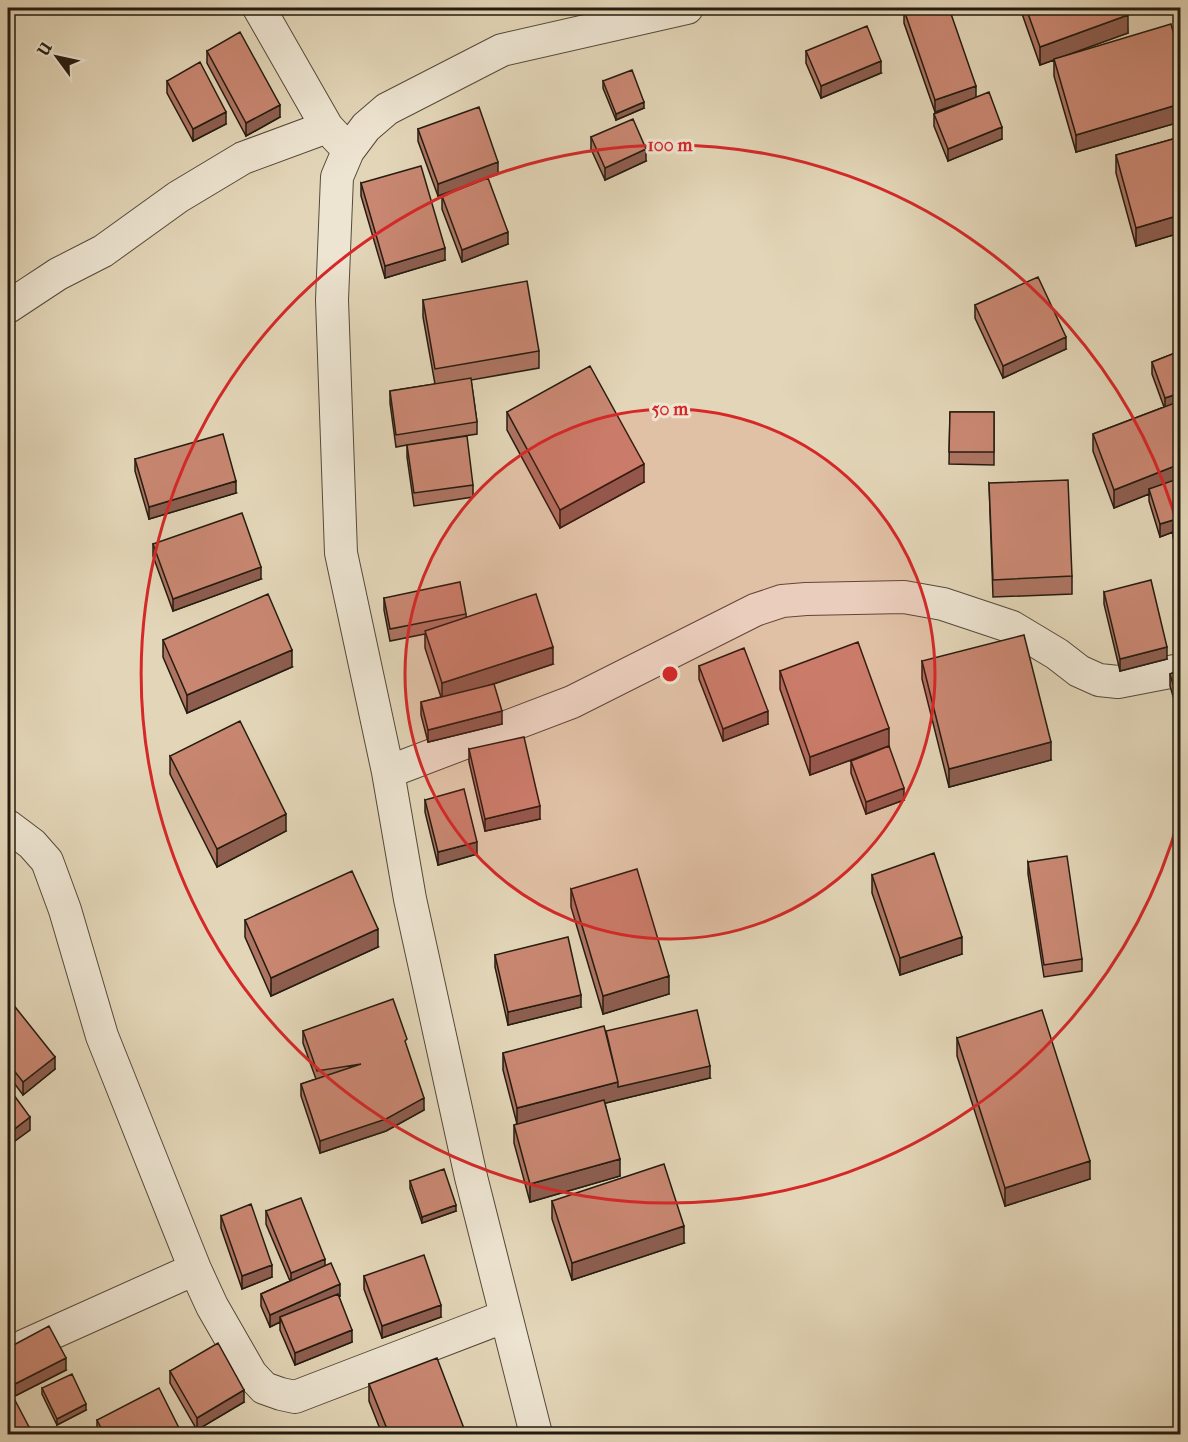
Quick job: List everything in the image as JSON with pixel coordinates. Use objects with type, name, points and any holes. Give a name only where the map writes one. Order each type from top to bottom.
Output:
[{"type":"street","points":[[260,8],[327,127],[348,151]]},
{"type":"street","points":[[536,1434],[471,1177],[410,899],[388,772],[341,553],[332,300],[337,177],[348,151],[366,127],[387,109],[502,50],[687,8]]},
{"type":"street","points":[[8,307],[58,274],[103,251],[178,197],[243,158],[327,127]]},
{"type":"street","points":[[388,772],[572,702],[755,610],[782,601],[903,597],[933,602],[1012,627],[1079,671],[1099,680],[1118,682],[1180,670]]},
{"type":"street","points":[[8,826],[32,844],[47,861],[65,910],[102,1036],[195,1269],[212,1306],[251,1374],[264,1388],[295,1397],[506,1316]]},
{"type":"street","points":[[8,1353],[195,1269]]},
{"type":"building","points":[[949,8],[976,86],[935,100],[904,10]]},
{"type":"building","points":[[1026,8],[1125,8],[1128,15],[1040,47]]},
{"type":"building","points":[[1171,24],[1180,57],[1180,104],[1076,135],[1054,59]]},
{"type":"building","points":[[867,26],[881,61],[821,86],[806,51]]},
{"type":"building","points":[[240,32],[280,105],[246,123],[207,51]]},
{"type":"building","points":[[200,62],[226,112],[193,129],[167,81]]},
{"type":"building","points":[[632,70],[644,102],[616,114],[603,81]]},
{"type":"building","points":[[989,92],[1002,127],[948,149],[934,114]]},
{"type":"building","points":[[479,107],[498,162],[438,184],[418,129]]},
{"type":"building","points":[[633,119],[646,149],[605,168],[591,137]]},
{"type":"building","points":[[1180,137],[1180,215],[1136,228],[1116,155]]},
{"type":"building","points":[[421,166],[445,248],[385,266],[361,183]]},
{"type":"building","points":[[488,178],[508,232],[462,250],[442,196]]},
{"type":"building","points":[[1038,277],[1066,337],[1003,366],[975,305]]},
{"type":"building","points":[[527,281],[539,351],[435,369],[423,300]]},
{"type":"building","points":[[1180,351],[1180,393],[1165,398],[1152,362]]},
{"type":"building","points":[[590,366],[644,464],[560,510],[507,412]]},
{"type":"building","points":[[471,378],[477,422],[396,435],[390,391]]},
{"type":"building","points":[[1180,401],[1180,464],[1114,490],[1093,434]]},
{"type":"building","points":[[950,412],[994,412],[994,452],[949,452]]},
{"type":"building","points":[[223,434],[236,481],[149,507],[135,459]]},
{"type":"building","points":[[467,436],[473,485],[414,493],[407,445]]},
{"type":"building","points":[[1180,478],[1180,518],[1160,524],[1149,489]]},
{"type":"building","points":[[1068,480],[1072,576],[993,580],[989,483]]},
{"type":"building","points":[[242,513],[261,567],[173,599],[153,544]]},
{"type":"building","points":[[1180,522],[1180,550],[1173,525]]},
{"type":"building","points":[[1151,580],[1167,647],[1120,659],[1104,592]]},
{"type":"building","points":[[460,582],[466,614],[390,629],[384,598]]},
{"type":"building","points":[[268,594],[292,650],[187,695],[163,640]]},
{"type":"building","points":[[536,594],[553,647],[442,683],[425,631]]},
{"type":"building","points":[[1024,635],[1051,742],[949,769],[922,661]]},
{"type":"building","points":[[858,642],[889,728],[810,757],[780,671]]},
{"type":"building","points":[[744,648],[768,711],[723,729],[699,666]]},
{"type":"building","points":[[1180,670],[1180,708],[1170,674]]},
{"type":"building","points":[[494,684],[502,711],[428,730],[421,702]]},
{"type":"building","points":[[240,721],[286,814],[217,849],[170,756]]},
{"type":"building","points":[[524,737],[540,806],[485,819],[469,749]]},
{"type":"building","points":[[889,746],[904,788],[866,802],[851,761]]},
{"type":"building","points":[[464,789],[477,842],[438,852],[425,800]]},
{"type":"building","points":[[934,853],[962,937],[900,958],[872,875]]},
{"type":"building","points":[[1067,856],[1082,959],[1044,965],[1028,862]]},
{"type":"building","points":[[637,869],[669,976],[603,996],[571,889]]},
{"type":"building","points":[[352,871],[378,929],[271,978],[245,920]]},
{"type":"building","points":[[568,937],[581,995],[508,1012],[495,955]]},
{"type":"building","points":[[8,998],[55,1057],[23,1082],[8,1063]]},
{"type":"building","points":[[393,999],[424,1098],[386,1119],[320,1141],[301,1084],[361,1064],[317,1071],[303,1031]]},
{"type":"building","points":[[697,1010],[710,1066],[618,1087],[606,1031]]},
{"type":"building","points":[[1042,1010],[1090,1161],[1005,1188],[957,1038]]},
{"type":"building","points":[[604,1026],[618,1082],[517,1108],[503,1053]]},
{"type":"building","points":[[8,1087],[30,1117],[8,1134]]},
{"type":"building","points":[[604,1100],[620,1159],[530,1184],[514,1125]]},
{"type":"building","points":[[664,1164],[684,1226],[572,1263],[552,1201]]},
{"type":"building","points":[[444,1169],[456,1205],[422,1217],[410,1181]]},
{"type":"building","points":[[301,1198],[325,1259],[291,1273],[266,1211]]},
{"type":"building","points":[[251,1204],[272,1265],[242,1276],[221,1216]]},
{"type":"building","points":[[424,1255],[441,1305],[382,1326],[364,1276]]},
{"type":"building","points":[[331,1263],[340,1284],[270,1315],[261,1294]]},
{"type":"building","points":[[338,1294],[352,1330],[295,1353],[280,1317]]},
{"type":"building","points":[[49,1326],[66,1358],[15,1384],[8,1368],[8,1348]]},
{"type":"building","points":[[218,1343],[244,1390],[197,1418],[170,1371]]},
{"type":"building","points":[[437,1358],[465,1431],[457,1434],[389,1434],[369,1384]]},
{"type":"building","points":[[72,1374],[86,1404],[57,1419],[42,1388]]},
{"type":"building","points":[[8,1387],[29,1427],[16,1434],[8,1434]]},
{"type":"building","points":[[159,1388],[180,1430],[173,1434],[104,1434],[97,1420]]}]
